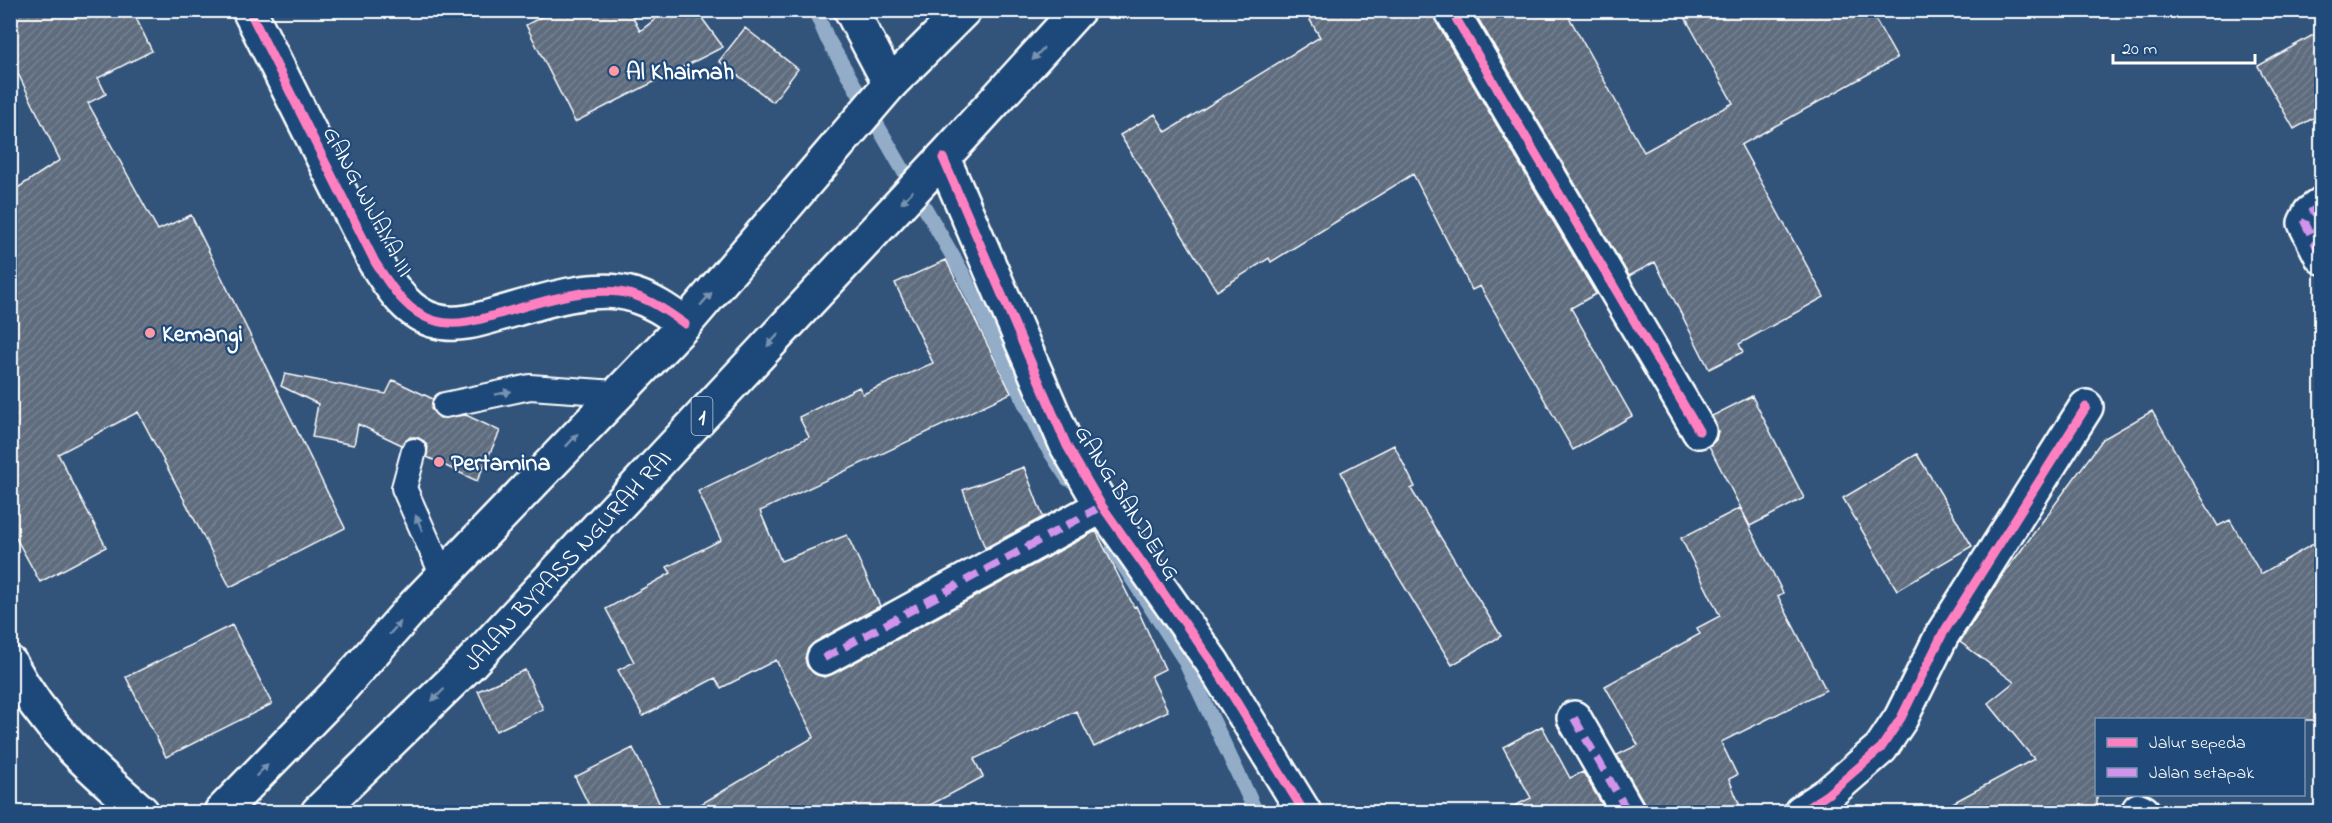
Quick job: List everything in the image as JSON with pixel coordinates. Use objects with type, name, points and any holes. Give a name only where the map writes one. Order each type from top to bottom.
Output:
[{"type":"main road","name":"GANG WIJAYA III","points":[[249,10],[375,262],[396,294],[418,313],[436,321],[468,323],[549,300],[614,292],[632,295],[656,304],[685,324]]},
{"type":"main road","points":[[851,10],[890,84]]},
{"type":"main road","points":[[221,813],[338,692],[442,576],[685,324],[890,84],[964,10]]},
{"type":"main road","name":"JALAN BYPASS NGURAH RAI","points":[[318,813],[470,664],[943,158],[1078,10]]},
{"type":"main road","points":[[1451,10],[1699,431]]},
{"type":"main road","name":"GANG BANDENG","points":[[943,158],[1067,446],[1102,506],[1212,662],[1304,813]]},
{"type":"main road","points":[[2322,204],[2310,213],[2305,223],[2322,257]]},
{"type":"main road","points":[[1801,813],[1828,794],[1881,748],[1901,718],[1942,635],[2086,407]]},
{"type":"main road","points":[[824,658],[1102,506]]},
{"type":"main road","points":[[10,663],[23,686],[58,734],[87,764],[142,813]]},
{"type":"main road","points":[[1574,718],[1628,813]]},
{"type":"lane","points":[[445,405],[530,387],[616,393]]},
{"type":"lane","points":[[414,451],[404,488],[442,576]]},
{"type":"building","name":"Kemangi","points":[[10,10],[132,10],[152,51],[98,78],[106,94],[88,103],[158,230],[191,215],[345,528],[230,587],[138,412],[58,454],[106,547],[40,582],[10,527],[10,193],[60,160],[10,57]]},
{"type":"building","points":[[554,10],[629,10],[640,31],[667,10],[696,10],[723,47],[575,122],[526,25]]},
{"type":"building","points":[[1304,10],[1432,10],[1435,20],[1596,294],[1571,308],[1632,416],[1573,450],[1480,286],[1472,290],[1413,174],[1271,262],[1269,258],[1217,291],[1120,135],[1155,114],[1166,132],[1320,37]]},
{"type":"building","points":[[1473,10],[1565,10],[1644,152],[1733,103],[1681,10],[1870,10],[1897,58],[1741,145],[1824,297],[1739,344],[1743,352],[1709,369],[1655,262],[1629,276]]},
{"type":"building","points":[[745,28],[798,69],[773,102],[719,61]]},
{"type":"building","points":[[2322,30],[2322,113],[2294,129],[2258,66]]},
{"type":"building","points":[[946,260],[1011,393],[760,511],[781,561],[847,535],[880,606],[815,642],[808,649],[805,658],[807,666],[815,674],[824,677],[833,674],[1096,531],[1134,607],[1136,606],[1165,669],[1151,676],[1168,711],[1094,747],[1076,711],[974,759],[983,777],[915,813],[686,813],[814,737],[776,660],[721,688],[715,678],[643,716],[618,670],[634,662],[606,609],[671,573],[667,567],[721,540],[698,491],[809,437],[799,417],[859,387],[863,394],[933,363],[895,283]]},
{"type":"building","points":[[285,374],[386,394],[393,380],[433,399],[431,409],[440,418],[466,415],[500,431],[477,481],[427,457],[428,447],[417,437],[410,437],[402,445],[358,424],[354,445],[312,437],[318,404],[281,386]]},
{"type":"building","points":[[1752,396],[1804,498],[1750,526],[1709,446],[1716,440],[1718,431],[1712,416]]},
{"type":"building","points":[[2152,411],[2218,526],[2230,520],[2261,574],[2322,539],[2322,720],[2305,720],[2305,718],[2095,718],[2097,813],[1936,812],[2034,759],[1988,703],[2014,682],[1960,642],[2000,579],[2103,439]]},
{"type":"building","points":[[1394,445],[1415,487],[1411,489],[1501,636],[1452,665],[1370,530],[1341,472]]},
{"type":"building","points":[[1917,454],[1972,546],[1897,590],[1843,498]]},
{"type":"building","points":[[1024,467],[1043,517],[985,548],[963,490]]},
{"type":"building","points":[[1740,508],[1783,593],[1778,596],[1826,690],[1721,742],[1737,775],[1729,779],[1743,813],[1647,813],[1644,803],[1617,755],[1638,745],[1605,686],[1700,634],[1697,628],[1720,616],[1681,538]]},
{"type":"building","points":[[232,625],[272,704],[166,757],[126,677]]},
{"type":"building","points":[[525,670],[543,709],[496,731],[478,691]]},
{"type":"building","points":[[1542,726],[1570,778],[1583,772],[1607,813],[1500,813],[1531,798],[1503,747]]},
{"type":"building","points":[[633,748],[664,813],[593,813],[575,777]]},
{"type":"waterway","points":[[815,10],[827,38],[963,274],[1042,439],[1068,479]]},
{"type":"waterway","points":[[1113,549],[1184,659],[1256,812]]},
{"type":"marked path","points":[[2322,204],[2310,213],[2305,223],[2322,257]]},
{"type":"marked path","points":[[824,658],[1102,506]]},
{"type":"marked path","points":[[1574,718],[1628,812]]},
{"type":"cycle path","points":[[249,10],[375,262],[400,298],[416,312],[444,323],[468,322],[566,296],[601,291],[618,292],[647,300],[685,324]]},
{"type":"cycle path","points":[[1451,10],[1699,431]]},
{"type":"cycle path","points":[[943,158],[1067,446],[1102,506],[1212,662],[1304,812]]},
{"type":"cycle path","points":[[1801,812],[1828,794],[1881,748],[1901,718],[1942,635],[2086,407]]},
{"type":"place","name":"Al Khaimah","points":[[614,71]]},
{"type":"place","name":"Kemangi","points":[[150,333]]},
{"type":"place","name":"Pertamina","points":[[439,462]]}]
